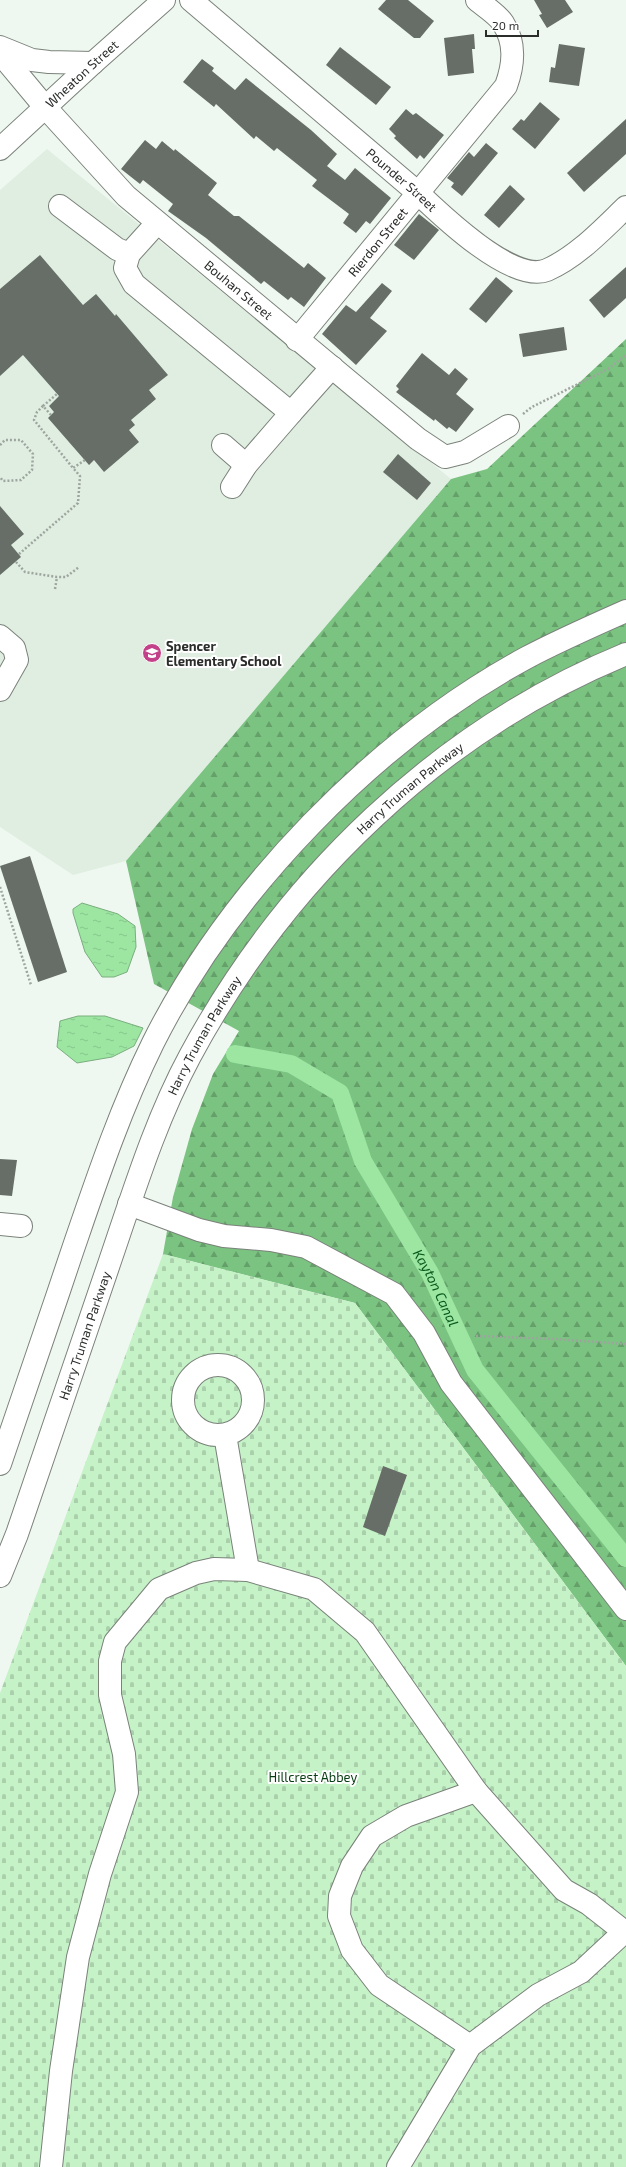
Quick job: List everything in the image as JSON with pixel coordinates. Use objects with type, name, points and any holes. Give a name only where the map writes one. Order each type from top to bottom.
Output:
[{"type":"main road","name":"Wheaton Street","points":[[0,149],[164,0]]},
{"type":"main road","name":"Pounder Street","points":[[191,0],[418,193],[452,225],[506,263],[527,272],[546,270],[568,258],[626,207]]},
{"type":"main road","name":"Rierdon Street","points":[[298,340],[506,86],[513,66],[511,42],[502,22],[477,0]]},
{"type":"main road","points":[[0,47],[32,60],[93,63]]},
{"type":"main road","name":"Bouhan Street","points":[[0,53],[45,107],[126,196],[418,439],[445,458],[465,452],[508,426]]},
{"type":"main road","points":[[60,206],[117,250],[129,254]]},
{"type":"main road","points":[[157,223],[129,254],[125,268],[134,284],[291,412]]},
{"type":"main road","points":[[232,488],[246,465],[332,367]]},
{"type":"main road","points":[[223,445],[246,465]]},
{"type":"main road","points":[[0,1464],[103,1160],[125,1104],[154,1041],[189,981],[226,925],[267,873],[314,822],[372,767],[412,734],[467,694],[524,659],[583,629],[626,612]]},
{"type":"main road","points":[[0,636],[14,648],[17,660],[0,690]]},
{"type":"main road","name":"Harry Truman Parkway","points":[[0,1576],[17,1534],[129,1204],[165,1110],[190,1057],[222,1002],[258,948],[297,898],[342,849],[392,802],[436,765],[488,726],[543,693],[599,665],[626,654]]},
{"type":"main road","points":[[129,1204],[200,1230],[224,1236],[271,1240],[306,1247],[394,1294],[424,1332],[451,1383],[626,1609]]},
{"type":"main road","points":[[225,1435],[248,1570]]},
{"type":"main road","points":[[51,2167],[61,2071],[78,1957],[100,1874],[127,1792],[124,1754],[110,1695],[110,1661],[115,1642],[158,1589],[196,1573],[214,1569],[248,1570],[314,1590],[365,1632],[476,1791],[564,1890],[589,1904],[625,1933],[581,1972],[538,1995],[470,2046],[398,2167]]},
{"type":"main road","points":[[470,2046],[379,1985],[352,1950],[339,1916],[340,1896],[352,1866],[372,1836],[406,1816],[476,1791]]},
{"type":"path","points":[[508,426],[532,407],[608,369],[626,356]]},
{"type":"path","points":[[19,554],[78,503],[80,476],[34,420],[37,412],[57,394]]},
{"type":"path","points":[[43,406],[51,416]]},
{"type":"path","points":[[0,445],[5,440],[21,440],[33,454],[32,470],[21,480],[3,481],[0,478]]},
{"type":"path","points":[[73,468],[85,460]]},
{"type":"path","points":[[16,562],[25,572],[57,577],[66,577],[79,567]]},
{"type":"path","points":[[54,589],[57,577]]},
{"type":"path","points":[[0,887],[31,986]]},
{"type":"path","points":[[476,1336],[626,1344]]},
{"type":"shaded area","name":"Spencer Elementary School","points":[[47,149],[451,479],[126,861],[73,875],[0,827],[0,190]]},
{"type":"green space","points":[[626,339],[626,1666],[355,1303],[163,1254],[173,1197],[192,1129],[213,1074],[239,1031],[154,984],[126,861],[451,479],[487,469]]},
{"type":"green space","name":"Hillcrest Abbey","points":[[163,1254],[355,1303],[626,1666],[626,2167],[0,2167],[0,1693]]},
{"type":"water","points":[[82,903],[118,914],[135,926],[136,947],[127,972],[114,977],[102,977],[85,952],[73,913],[73,909]]},
{"type":"water","points":[[78,1016],[105,1016],[143,1028],[134,1046],[112,1057],[77,1063],[57,1047],[60,1021]]},
{"type":"building","points":[[386,0],[408,0],[434,21],[420,38],[414,38],[378,9]]},
{"type":"building","points":[[534,0],[565,0],[573,12],[547,28],[539,15],[542,14]]},
{"type":"building","points":[[474,34],[475,49],[472,49],[474,73],[448,76],[444,38]]},
{"type":"building","points":[[559,44],[585,48],[579,86],[549,82],[551,67],[555,68]]},
{"type":"building","points":[[340,47],[391,87],[376,105],[326,65]]},
{"type":"building","points":[[202,59],[214,68],[212,71],[235,90],[246,78],[311,130],[337,154],[327,166],[345,180],[355,168],[391,198],[370,224],[366,221],[356,233],[343,223],[349,214],[312,186],[317,180],[277,148],[274,151],[256,136],[254,139],[216,104],[214,107],[183,82]]},
{"type":"building","points":[[540,102],[560,119],[535,149],[512,129],[521,119],[524,121]]},
{"type":"building","points":[[406,109],[413,115],[416,113],[444,135],[424,159],[420,155],[417,159],[394,138],[396,136],[389,129]]},
{"type":"building","points":[[626,119],[626,154],[584,192],[567,173]]},
{"type":"building","points":[[145,140],[156,149],[162,141],[174,151],[175,149],[217,183],[208,195],[234,216],[239,216],[304,268],[308,263],[326,278],[304,307],[291,297],[288,300],[264,281],[261,284],[206,238],[168,211],[173,204],[143,180],[140,184],[121,169]]},
{"type":"building","points":[[486,143],[498,153],[462,196],[451,187],[454,183],[447,178],[469,152],[474,157]]},
{"type":"building","points":[[510,185],[525,199],[499,228],[484,215]]},
{"type":"building","points":[[419,214],[439,230],[414,260],[394,245]]},
{"type":"building","points":[[40,255],[83,305],[96,294],[115,316],[116,314],[168,375],[149,390],[156,399],[131,420],[135,425],[129,430],[139,442],[104,472],[94,460],[89,465],[48,418],[54,412],[49,406],[59,396],[23,355],[0,376],[0,289]]},
{"type":"building","points":[[626,267],[626,298],[604,318],[589,300]]},
{"type":"building","points":[[496,277],[513,291],[486,323],[469,309]]},
{"type":"building","points":[[382,283],[392,291],[370,318],[387,331],[356,365],[322,334],[346,305],[356,312]]},
{"type":"building","points":[[564,327],[567,350],[523,357],[519,334]]},
{"type":"building","points":[[422,353],[449,375],[455,368],[468,379],[456,394],[474,409],[456,432],[449,427],[447,429],[435,419],[434,421],[396,392],[399,389],[396,386]]},
{"type":"building","points":[[398,454],[431,483],[417,500],[383,472]]},
{"type":"building","points":[[0,506],[24,534],[11,545],[21,557],[0,575]]},
{"type":"building","points":[[30,856],[67,972],[38,982],[0,866]]},
{"type":"building","points":[[0,1159],[17,1160],[12,1196],[0,1195]]},
{"type":"building","points":[[383,1466],[407,1475],[385,1536],[363,1527]]},
{"type":"waterway","name":"Kayton Canal","points":[[235,1054],[291,1064],[340,1093],[363,1161],[430,1273],[475,1370],[626,1558]]},
{"type":"place","name":"Spencer Elementary School","points":[[152,653]]}]
